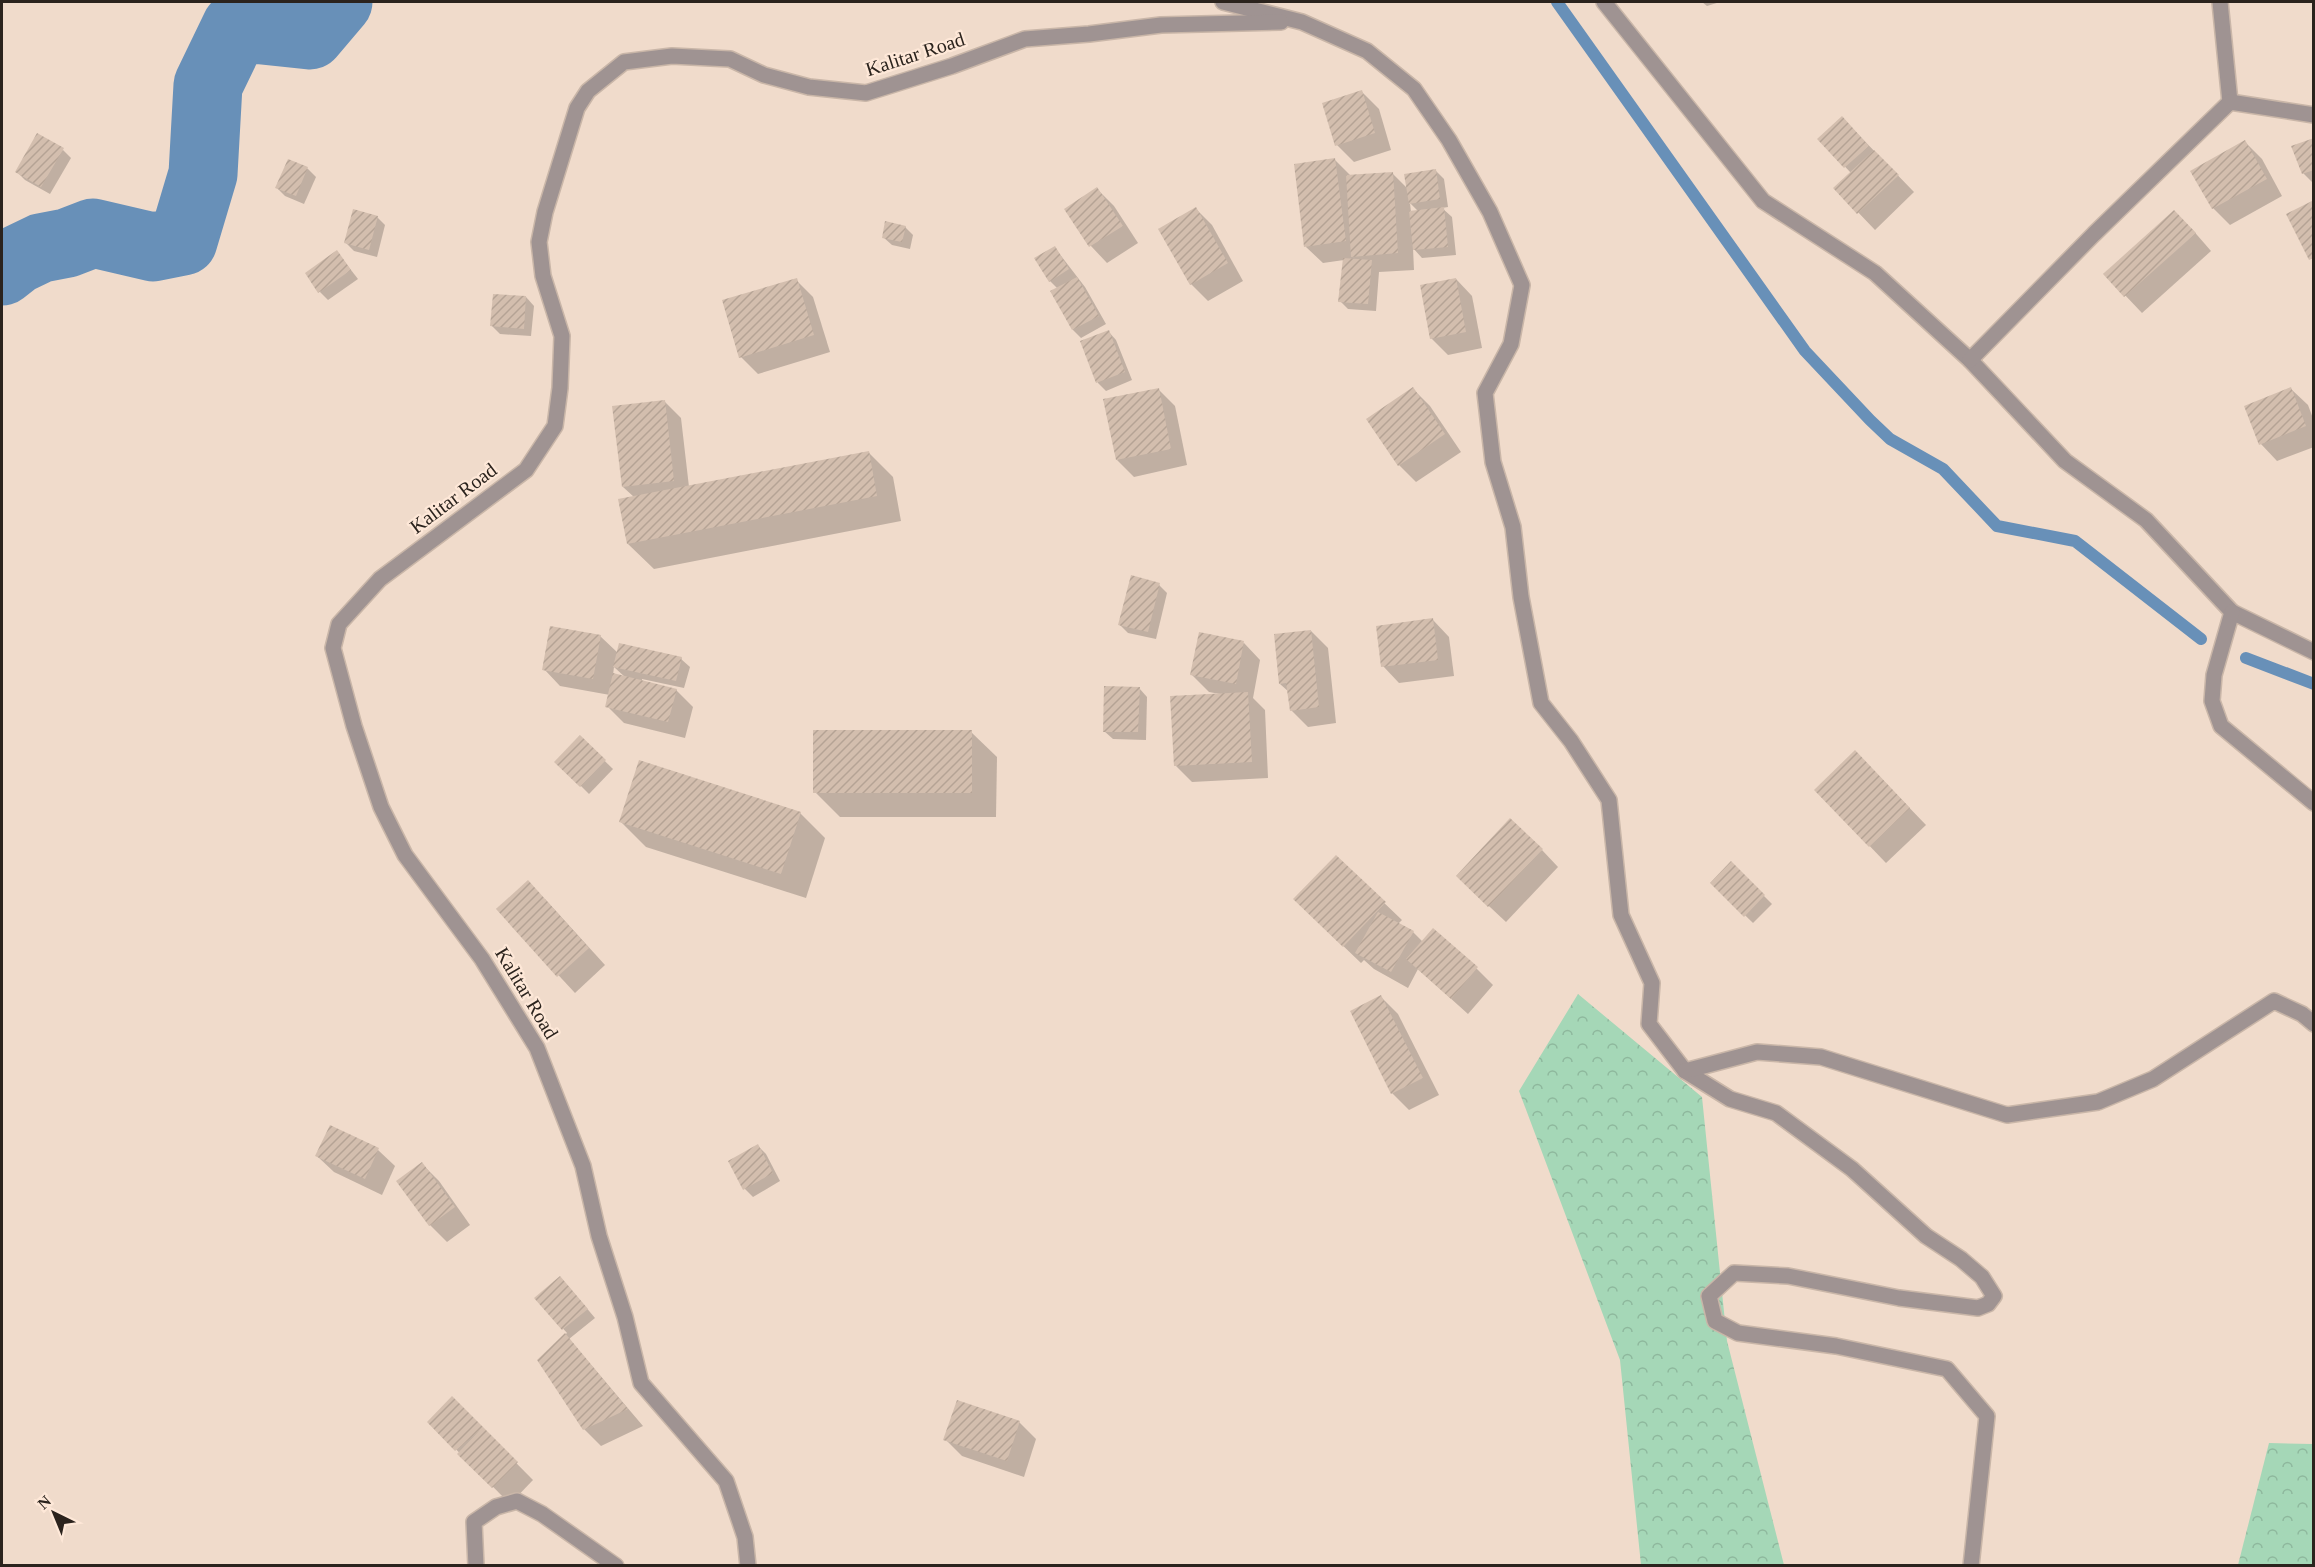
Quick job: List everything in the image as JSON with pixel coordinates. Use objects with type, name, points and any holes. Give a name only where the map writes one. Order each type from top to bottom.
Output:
[{"type":"street","points":[[1223,2],[1302,22],[1367,51],[1414,88],[1449,140],[1490,212],[1521,285],[1511,344],[1485,393],[1493,462],[1513,527],[1521,597],[1541,703],[1570,741],[1609,800],[1621,915],[1652,983],[1649,1024],[1685,1071],[1730,1099],[1776,1113],[1852,1169],[1926,1236],[1975,1270],[1982,1276],[1994,1296],[1988,1304],[1978,1308],[1899,1298],[1788,1276],[1734,1273],[1709,1296],[1715,1321],[1738,1333],[1836,1346],[1947,1369],[1987,1416],[1971,1566]]},
{"type":"street","points":[[1604,2],[1763,201],[1875,273],[1970,360],[2065,461],[2146,520],[2232,612],[2313,652]]},
{"type":"street","points":[[2220,2],[2230,102]]},
{"type":"street","name":"Kalitar Road","points":[[748,1566],[745,1537],[726,1481],[641,1383],[625,1317],[599,1236],[583,1166],[537,1048],[482,958],[405,855],[381,807],[354,726],[333,648],[339,624],[380,579],[526,470],[555,426],[560,388],[562,336],[543,276],[539,242],[577,108],[588,91],[624,62],[672,56],[730,59],[764,75],[809,87],[866,93],[952,66],[1025,39],[1161,25],[1302,22]]},
{"type":"street","points":[[1970,360],[2094,234],[2230,102]]},
{"type":"street","points":[[2230,102],[2313,115]]},
{"type":"street","points":[[2232,612],[2214,675],[2212,701],[2222,726],[2313,803]]},
{"type":"street","points":[[1685,1071],[1757,1052],[1821,1057],[2007,1114],[2098,1102],[2153,1079],[2274,1001],[2302,1014],[2313,1024]]},
{"type":"street","points":[[476,1566],[474,1522],[496,1507],[517,1501],[542,1514],[616,1566]]},
{"type":"green space","points":[[1578,994],[1702,1097],[1727,1341],[1784,1565],[1641,1565],[1620,1360],[1519,1091]]},
{"type":"green space","points":[[2269,1443],[2313,1444],[2313,1565],[2238,1565]]},
{"type":"building","points":[[1362,90],[1375,133],[1335,146],[1322,103]]},
{"type":"building","points":[[1842,116],[1869,146],[1844,168],[1817,139]]},
{"type":"building","points":[[37,133],[64,148],[41,187],[15,172]]},
{"type":"building","points":[[2314,138],[2314,170],[2302,174],[2291,146]]},
{"type":"building","points":[[2245,140],[2267,179],[2212,209],[2190,171]]},
{"type":"building","points":[[1874,150],[1899,175],[1857,214],[1833,188]]},
{"type":"building","points":[[1335,158],[1346,241],[1304,247],[1294,164]]},
{"type":"building","points":[[288,159],[308,167],[296,196],[275,188]]},
{"type":"building","points":[[1436,169],[1440,199],[1409,204],[1404,174]]},
{"type":"building","points":[[1393,172],[1398,253],[1351,257],[1346,175]]},
{"type":"building","points":[[1097,187],[1123,226],[1089,247],[1064,209]]},
{"type":"building","points":[[2314,200],[2314,258],[2309,260],[2286,214]]},
{"type":"building","points":[[1196,207],[1228,263],[1190,285],[1158,229]]},
{"type":"building","points":[[1444,207],[1448,247],[1413,250],[1409,211]]},
{"type":"building","points":[[353,209],[378,216],[369,250],[344,243]]},
{"type":"building","points":[[2174,210],[2196,233],[2124,297],[2103,274]]},
{"type":"building","points":[[885,221],[906,226],[902,242],[882,238]]},
{"type":"building","points":[[1055,246],[1069,269],[1049,282],[1034,258]]},
{"type":"building","points":[[337,250],[351,270],[318,293],[305,273]]},
{"type":"building","points":[[1343,258],[1372,260],[1368,304],[1338,302]]},
{"type":"building","points":[[1077,277],[1099,316],[1072,330],[1050,291]]},
{"type":"building","points":[[797,278],[814,335],[739,358],[722,300]]},
{"type":"building","points":[[1456,278],[1466,332],[1430,339],[1420,285]]},
{"type":"building","points":[[493,294],[526,296],[524,329],[490,326]]},
{"type":"building","points":[[1109,330],[1125,372],[1096,383],[1080,341]]},
{"type":"building","points":[[1413,387],[1445,434],[1398,466],[1366,419]]},
{"type":"building","points":[[2291,387],[2306,426],[2259,445],[2244,406]]},
{"type":"building","points":[[1159,388],[1171,449],[1116,460],[1103,399]]},
{"type":"building","points":[[665,400],[674,481],[622,487],[612,406]]},
{"type":"building","points":[[869,451],[877,496],[627,544],[618,499]]},
{"type":"building","points":[[1131,575],[1160,583],[1148,632],[1118,625]]},
{"type":"building","points":[[1433,618],[1438,660],[1381,667],[1376,626]]},
{"type":"building","points":[[550,626],[601,635],[593,679],[542,670]]},
{"type":"building","points":[[1311,630],[1319,707],[1290,711],[1286,683],[1279,684],[1274,634]]},
{"type":"building","points":[[1199,632],[1244,641],[1236,684],[1190,675]]},
{"type":"building","points":[[619,643],[682,657],[676,681],[613,667]]},
{"type":"building","points":[[613,673],[677,689],[668,722],[605,707]]},
{"type":"building","points":[[1104,686],[1140,687],[1138,732],[1103,732]]},
{"type":"building","points":[[1248,692],[1252,762],[1174,766],[1170,696]]},
{"type":"building","points":[[813,730],[972,730],[972,793],[813,793]]},
{"type":"building","points":[[580,735],[606,760],[580,787],[554,762]]},
{"type":"building","points":[[1855,750],[1910,808],[1869,847],[1814,790]]},
{"type":"building","points":[[639,760],[801,812],[781,874],[619,822]]},
{"type":"building","points":[[1510,818],[1543,849],[1488,907],[1456,876]]},
{"type":"building","points":[[1336,855],[1386,902],[1343,947],[1293,899]]},
{"type":"building","points":[[1731,861],[1765,895],[1744,917],[1710,883]]},
{"type":"building","points":[[528,880],[589,948],[557,977],[496,909]]},
{"type":"building","points":[[1378,912],[1414,931],[1391,972],[1355,953]]},
{"type":"building","points":[[1433,928],[1478,967],[1451,999],[1406,959]]},
{"type":"building","points":[[1381,995],[1423,1078],[1391,1094],[1350,1011]]},
{"type":"building","points":[[330,1125],[379,1148],[365,1179],[315,1156]]},
{"type":"building","points":[[758,1144],[773,1173],[743,1190],[728,1161]]},
{"type":"building","points":[[422,1162],[455,1207],[429,1226],[396,1181]]},
{"type":"building","points":[[560,1276],[588,1309],[562,1330],[534,1298]]},
{"type":"building","points":[[565,1333],[628,1409],[583,1430],[537,1360]]},
{"type":"building","points":[[452,1396],[518,1462],[492,1488],[457,1454],[480,1430],[455,1451],[427,1422]]},
{"type":"building","points":[[957,1400],[1020,1421],[1007,1461],[943,1440]]},
{"type":"waterway","points":[[2,271],[16,260],[41,248],[67,243],[93,233],[153,247],[183,241],[203,174],[208,85],[236,27],[310,35],[338,2]]},
{"type":"waterway","points":[[1557,2],[1805,351],[1870,420],[1890,439],[1943,469],[1997,526],[2075,541],[2201,639]]},
{"type":"waterway","points":[[2246,658],[2314,684]]}]
